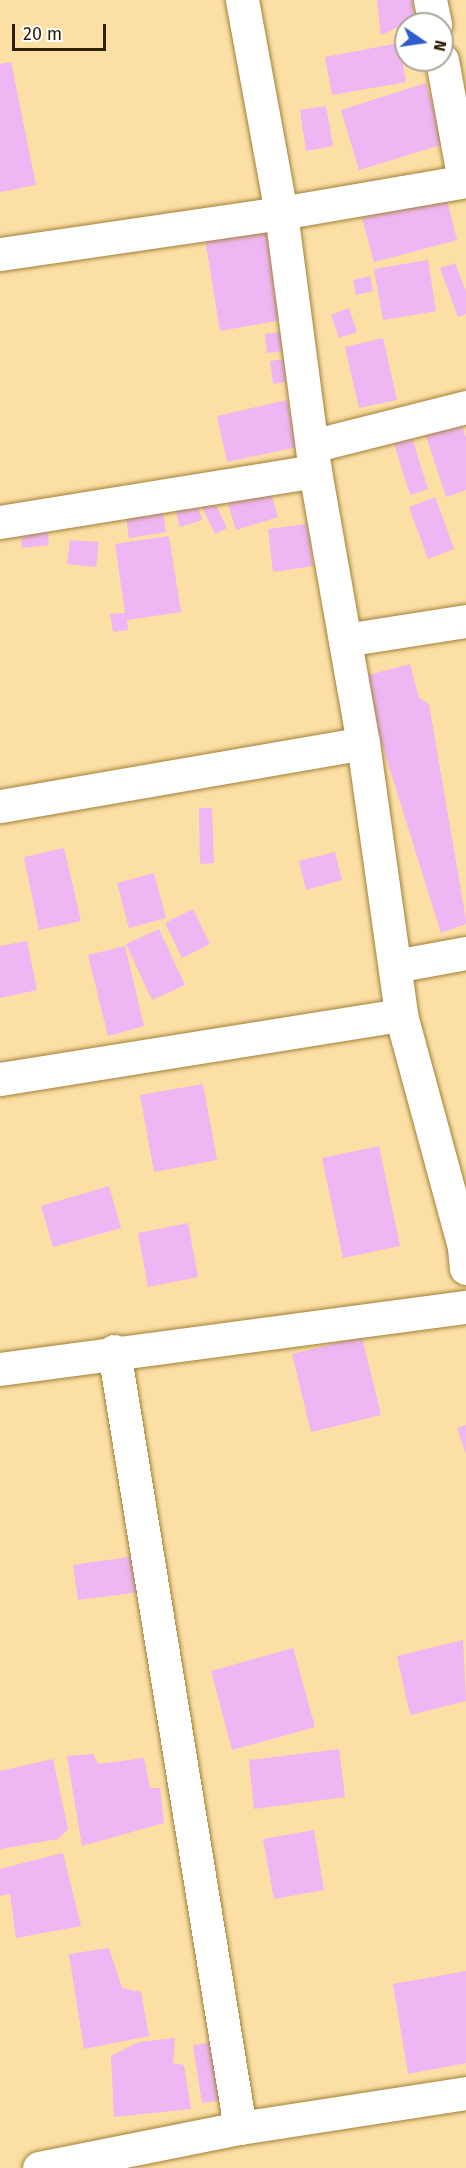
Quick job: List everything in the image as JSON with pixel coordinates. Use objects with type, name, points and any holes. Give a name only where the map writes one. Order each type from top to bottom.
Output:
[{"type":"street","points":[[243,0],[281,213],[314,458],[363,743],[401,1015],[465,1253]]},
{"type":"street","points":[[0,254],[281,213],[465,181],[444,72]]},
{"type":"street","points":[[0,522],[314,458],[466,407]]},
{"type":"street","points":[[345,640],[466,621]]},
{"type":"street","points":[[0,806],[363,743]]},
{"type":"street","points":[[394,966],[466,953]]},
{"type":"street","points":[[0,1080],[401,1015]]},
{"type":"street","points":[[0,1369],[114,1351],[466,1306]]},
{"type":"street","points":[[114,1351],[240,2128]]},
{"type":"street","points":[[39,2168],[240,2128],[466,2093]]},
{"type":"building","points":[[377,0],[412,0],[414,12],[394,12],[394,29],[381,35]]},
{"type":"building","points":[[394,44],[394,72],[404,72],[406,82],[332,95],[325,57]]},
{"type":"building","points":[[11,62],[36,185],[0,192],[0,64]]},
{"type":"building","points":[[426,83],[444,144],[359,170],[341,110]]},
{"type":"building","points":[[326,106],[333,146],[306,151],[300,110]]},
{"type":"building","points":[[446,196],[457,240],[374,262],[362,218]]},
{"type":"building","points":[[266,228],[282,320],[220,331],[205,238]]},
{"type":"building","points":[[428,260],[436,311],[383,320],[374,269]]},
{"type":"building","points":[[455,263],[466,292],[466,314],[458,317],[440,268]]},
{"type":"building","points":[[370,276],[373,291],[356,295],[353,280]]},
{"type":"building","points":[[349,308],[357,332],[339,338],[331,315]]},
{"type":"building","points":[[288,331],[290,350],[267,353],[265,334]]},
{"type":"building","points":[[383,338],[397,400],[359,408],[345,347]]},
{"type":"building","points":[[295,358],[298,380],[273,384],[270,361]]},
{"type":"building","points":[[287,400],[297,447],[227,462],[217,416]]},
{"type":"building","points":[[460,420],[466,438],[466,490],[446,497],[425,433]]},
{"type":"building","points":[[409,428],[428,489],[410,495],[391,434]]},
{"type":"building","points":[[269,487],[278,517],[236,530],[227,500]]},
{"type":"building","points":[[435,497],[454,549],[428,559],[409,507]]},
{"type":"building","points":[[213,499],[227,528],[215,534],[201,505]]},
{"type":"building","points":[[196,500],[202,520],[180,527],[174,506]]},
{"type":"building","points":[[163,511],[166,532],[129,538],[126,517]]},
{"type":"building","points":[[46,521],[49,545],[22,548],[20,524]]},
{"type":"building","points":[[307,524],[313,566],[273,572],[268,529]]},
{"type":"building","points":[[169,536],[181,612],[127,620],[128,630],[113,632],[110,614],[125,613],[115,544]]},
{"type":"building","points":[[70,540],[99,542],[96,567],[67,564]]},
{"type":"building","points":[[410,664],[419,698],[429,704],[466,920],[466,924],[441,933],[361,677]]},
{"type":"building","points":[[199,808],[212,808],[214,863],[200,864]]},
{"type":"building","points":[[64,848],[81,921],[39,930],[24,857]]},
{"type":"building","points":[[335,852],[342,880],[306,890],[299,861]]},
{"type":"building","points":[[154,873],[166,918],[129,928],[117,883]]},
{"type":"building","points":[[193,909],[210,944],[182,958],[165,923]]},
{"type":"building","points":[[159,929],[185,985],[152,1000],[126,944]]},
{"type":"building","points":[[27,941],[37,990],[0,998],[0,946]]},
{"type":"building","points":[[125,946],[144,1026],[108,1036],[88,955]]},
{"type":"building","points":[[203,1084],[217,1160],[154,1172],[140,1095]]},
{"type":"building","points":[[379,1146],[400,1246],[343,1258],[322,1158]]},
{"type":"building","points":[[109,1186],[121,1228],[53,1247],[41,1206]]},
{"type":"building","points":[[188,1223],[198,1277],[148,1287],[138,1233]]},
{"type":"building","points":[[362,1337],[381,1415],[311,1432],[292,1354]]},
{"type":"building","points":[[466,1425],[466,1454],[457,1428]]},
{"type":"building","points":[[135,1556],[140,1592],[78,1600],[73,1565]]},
{"type":"building","points":[[463,1640],[466,1701],[410,1715],[397,1656]]},
{"type":"building","points":[[293,1648],[315,1727],[232,1750],[211,1671]]},
{"type":"building","points":[[339,1749],[345,1797],[254,1809],[249,1760]]},
{"type":"building","points":[[93,1754],[98,1764],[144,1758],[150,1788],[160,1788],[164,1823],[82,1846],[67,1756]]},
{"type":"building","points":[[53,1759],[68,1829],[58,1839],[0,1849],[0,1771]]},
{"type":"building","points":[[314,1830],[324,1890],[274,1899],[263,1839]]},
{"type":"building","points":[[63,1853],[81,1926],[16,1938],[10,1894],[0,1896],[0,1869]]},
{"type":"building","points":[[109,1948],[122,1988],[141,1992],[149,2036],[84,2049],[69,1954]]},
{"type":"building","points":[[466,1971],[466,2063],[408,2074],[393,1984]]},
{"type":"building","points":[[175,2038],[173,2063],[184,2065],[191,2109],[114,2117],[111,2056],[139,2042]]},
{"type":"building","points":[[223,2041],[232,2099],[202,2103],[193,2045]]}]
